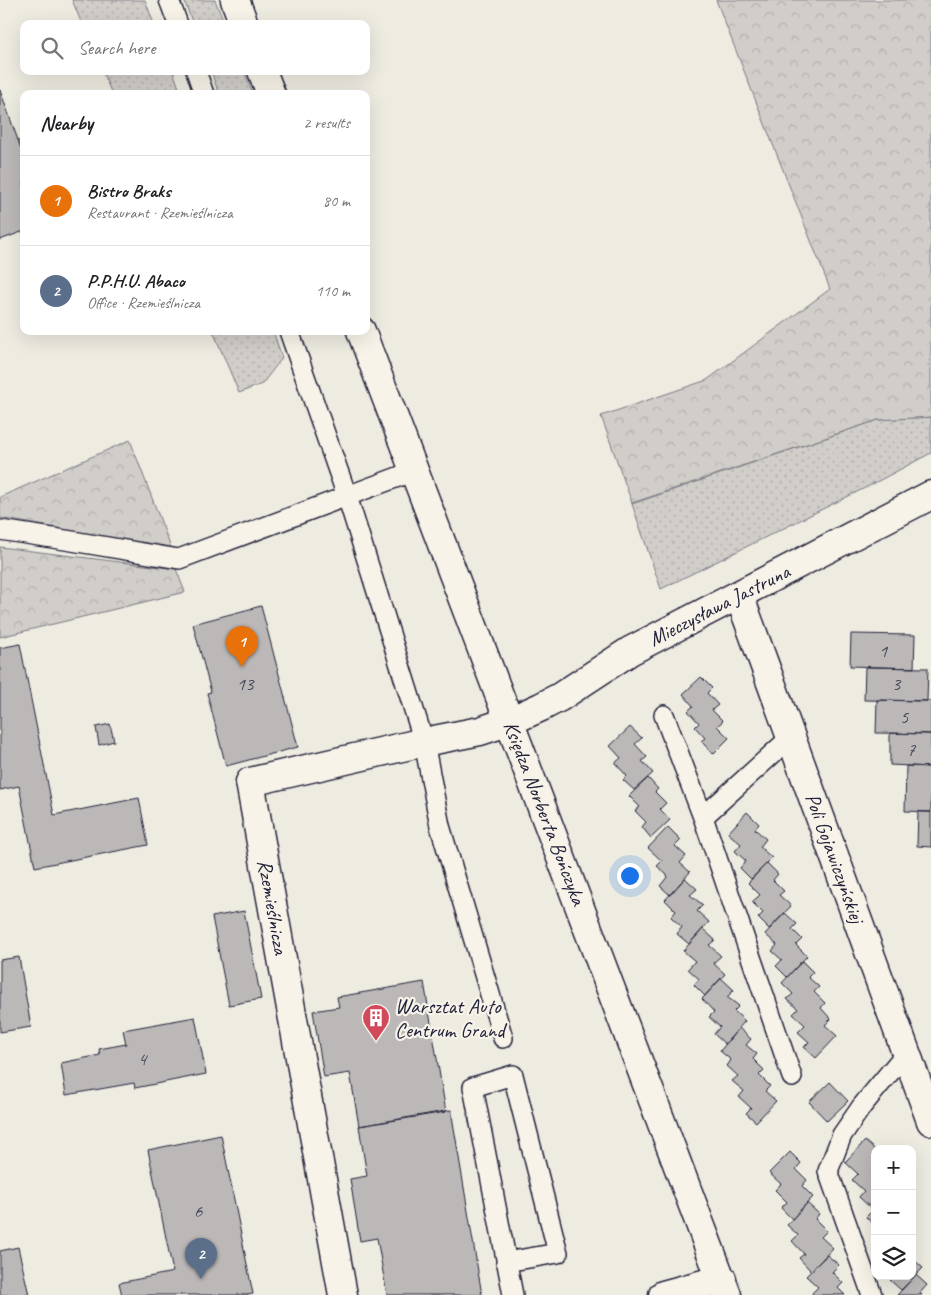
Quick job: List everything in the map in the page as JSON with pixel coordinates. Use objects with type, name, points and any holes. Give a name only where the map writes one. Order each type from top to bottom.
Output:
[{"type":"street","points":[[235,0],[242,20]]},
{"type":"street","points":[[264,75],[269,90]]},
{"type":"street","name":"Księdza Norberta Bończyka","points":[[363,335],[724,1287]]},
{"type":"street","name":"Mieczysława Jastruna","points":[[510,720],[560,697],[630,651],[931,495]]},
{"type":"street","name":"Poli Gojawiczyńskiej","points":[[739,595],[931,1121]]},
{"type":"street","name":"Rzemieślnicza","points":[[344,1295],[250,782],[480,731],[510,720]]},
{"type":"street","points":[[663,1295],[724,1287]]},
{"type":"lane","points":[[168,0],[176,20]]},
{"type":"lane","points":[[197,75],[203,90]]},
{"type":"lane","points":[[290,335],[348,496],[424,742],[440,826],[503,1038]]},
{"type":"lane","points":[[0,530],[179,559],[414,471]]},
{"type":"lane","points":[[664,716],[704,817],[792,1077]]},
{"type":"lane","points":[[704,817],[791,737]]},
{"type":"lane","points":[[872,1295],[828,1171],[842,1135],[862,1106],[906,1053]]},
{"type":"lane","points":[[506,1262],[558,1253],[513,1075],[473,1086],[506,1262],[513,1295]]},
{"type":"green space","points":[[72,0],[145,0],[152,20],[80,20]]},
{"type":"green space","points":[[184,0],[215,0],[223,20],[192,20]]},
{"type":"green space","points":[[716,0],[931,0],[931,417],[878,420],[632,503],[601,416],[707,380],[830,289]]},
{"type":"green space","points":[[104,75],[174,75],[180,90],[110,90]]},
{"type":"green space","points":[[212,75],[246,75],[251,90],[218,90]]},
{"type":"green space","points":[[215,335],[274,335],[282,358],[262,384],[239,393]]},
{"type":"green space","points":[[931,417],[931,453],[867,487],[661,589],[632,504],[878,420]]},
{"type":"green space","points":[[130,440],[171,548],[0,518],[0,497]]},
{"type":"green space","points":[[0,547],[176,569],[185,592],[0,637]]},
{"type":"building","points":[[0,90],[20,146],[20,232],[0,240]]},
{"type":"building","points":[[261,606],[298,747],[226,766],[207,693],[211,692],[193,624]]},
{"type":"building","points":[[851,634],[915,635],[914,668],[850,666]]},
{"type":"building","points":[[20,644],[54,815],[139,798],[148,845],[35,867],[19,786],[0,790],[0,648]]},
{"type":"building","points":[[865,667],[928,668],[927,701],[864,700]]},
{"type":"building","points":[[701,677],[712,688],[707,693],[718,705],[712,710],[723,721],[717,726],[729,738],[713,754],[701,741],[705,738],[695,727],[699,723],[688,711],[693,706],[683,694]]},
{"type":"building","points":[[877,700],[931,701],[931,734],[876,733]]},
{"type":"building","points":[[110,724],[114,741],[99,745],[96,727]]},
{"type":"building","points":[[630,727],[642,738],[635,744],[647,757],[642,761],[653,773],[634,790],[623,780],[627,776],[615,763],[621,758],[610,746]]},
{"type":"building","points":[[890,733],[931,734],[931,767],[890,765]]},
{"type":"building","points":[[906,766],[931,767],[931,812],[905,811]]},
{"type":"building","points":[[648,778],[658,789],[655,792],[666,803],[660,809],[670,820],[651,838],[642,827],[646,822],[635,811],[640,807],[629,796]]},
{"type":"building","points":[[747,812],[759,824],[755,829],[766,839],[760,847],[772,858],[751,879],[740,868],[746,861],[735,851],[741,844],[728,833]]},
{"type":"building","points":[[918,812],[931,812],[931,847],[917,846]]},
{"type":"building","points":[[668,827],[681,840],[675,846],[686,856],[680,863],[690,872],[670,895],[660,886],[668,876],[657,866],[662,861],[648,848]]},
{"type":"building","points":[[767,863],[778,874],[773,880],[784,891],[779,895],[791,906],[769,929],[758,918],[763,913],[752,902],[760,895],[748,883]]},
{"type":"building","points":[[685,878],[697,889],[690,895],[703,905],[697,911],[709,922],[689,944],[677,934],[682,927],[671,917],[676,911],[665,900]]},
{"type":"building","points":[[244,911],[261,999],[229,1005],[212,917]]},
{"type":"building","points":[[785,913],[797,924],[792,929],[802,939],[796,945],[807,956],[787,977],[776,966],[782,960],[772,951],[777,945],[765,934]]},
{"type":"building","points":[[703,929],[715,940],[709,945],[721,956],[713,963],[725,974],[705,996],[694,985],[699,979],[688,969],[695,961],[683,951]]},
{"type":"building","points":[[19,957],[31,1027],[0,1032],[0,960]]},
{"type":"building","points":[[802,961],[813,972],[808,977],[819,987],[814,992],[825,1003],[821,1008],[831,1019],[825,1025],[837,1036],[816,1058],[804,1047],[809,1042],[798,1032],[805,1025],[793,1014],[798,1009],[787,999],[793,994],[782,983]]},
{"type":"building","points":[[721,978],[734,990],[727,997],[739,1006],[734,1011],[745,1021],[725,1044],[714,1034],[720,1027],[709,1017],[714,1012],[702,999]]},
{"type":"building","name":"Warsztat Auto Centrum Grand","points":[[424,982],[446,1112],[359,1126],[350,1073],[324,1077],[313,1011],[339,1007],[337,997]]},
{"type":"building","points":[[195,1017],[206,1074],[135,1088],[134,1083],[66,1095],[61,1063],[100,1055],[99,1049],[126,1044],[123,1030]]},
{"type":"building","points":[[739,1028],[751,1039],[746,1045],[757,1054],[753,1059],[764,1070],[759,1075],[770,1086],[765,1091],[776,1101],[756,1122],[746,1113],[751,1108],[739,1097],[744,1091],[732,1081],[738,1076],[727,1066],[731,1060],[720,1051]]},
{"type":"building","points":[[830,1082],[848,1101],[827,1121],[809,1102]]},
{"type":"building","points":[[451,1110],[482,1295],[387,1295],[377,1238],[360,1241],[350,1179],[367,1176],[359,1126]]},
{"type":"building","points":[[221,1135],[253,1294],[122,1295],[119,1283],[173,1272],[148,1150]]},
{"type":"building","points":[[865,1141],[871,1146],[871,1208],[859,1197],[864,1191],[852,1180],[858,1174],[845,1162]]},
{"type":"building","points":[[790,1152],[801,1163],[796,1169],[807,1180],[802,1186],[813,1197],[792,1219],[781,1208],[787,1202],[775,1190],[781,1184],[769,1173]]},
{"type":"building","points":[[807,1203],[819,1214],[815,1219],[827,1231],[821,1237],[833,1248],[811,1271],[799,1258],[804,1254],[792,1241],[798,1235],[787,1225]]},
{"type":"building","points":[[871,1212],[871,1221],[866,1217]]},
{"type":"building","points":[[18,1247],[29,1295],[0,1295],[0,1251]]},
{"type":"building","points":[[827,1255],[839,1265],[832,1272],[843,1283],[838,1288],[845,1295],[813,1295],[812,1293],[818,1287],[806,1276]]},
{"type":"building","points":[[916,1262],[923,1268],[916,1275]]},
{"type":"building","points":[[916,1275],[927,1285],[920,1293],[922,1295],[897,1295],[911,1280],[916,1280]]},
{"type":"building","points":[[890,1280],[911,1280],[901,1290]]},
{"type":"place","name":"Bistro Braks","points":[[242,667]]},
{"type":"place","name":"Warsztat Auto Centrum Grand","points":[[376,1042]]},
{"type":"place","name":"P.P.H.U. Abaco","points":[[201,1279]]}]
